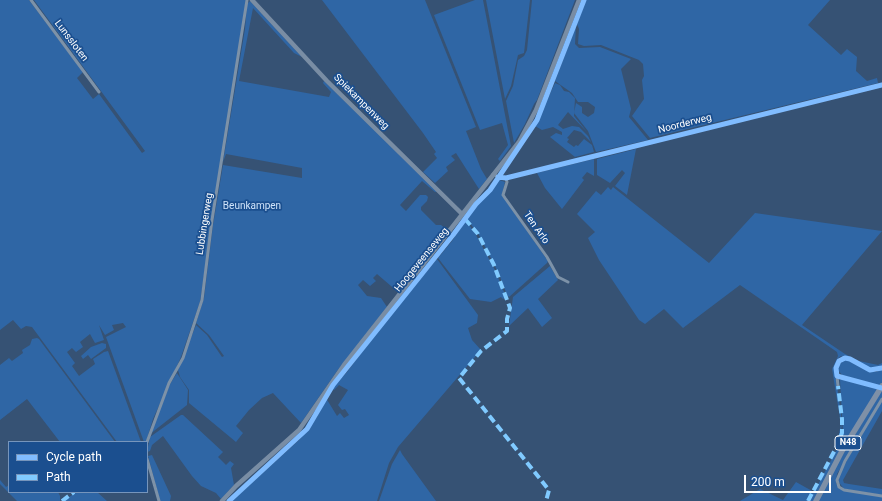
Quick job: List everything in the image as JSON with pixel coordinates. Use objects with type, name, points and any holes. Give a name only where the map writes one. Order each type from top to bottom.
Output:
[{"type":"highway","name":"N48","points":[[816,501],[842,451],[880,386]]},
{"type":"main road","name":"Spiekampenweg","points":[[252,0],[327,81],[462,214]]},
{"type":"main road","name":"Hoogeveenseweg","points":[[222,501],[252,471],[299,430],[344,365],[519,142],[529,126],[579,0]]},
{"type":"street","name":"Lunssloten","points":[[31,0],[99,92]]},
{"type":"street","name":"Lubbingerweg","points":[[147,441],[169,383],[183,358],[202,302],[247,0]]},
{"type":"street","name":"Noorderweg","points":[[506,178],[882,85]]},
{"type":"street","points":[[493,174],[500,178],[506,178]]},
{"type":"street","name":"Ten Arlo","points":[[506,178],[507,182],[503,195],[547,257],[558,277],[568,282]]},
{"type":"street","points":[[838,386],[837,364],[845,358],[852,360],[868,370],[875,371],[882,368]]},
{"type":"street","points":[[837,376],[880,386]]},
{"type":"street","points":[[882,399],[842,467],[837,480],[839,487],[844,490],[882,496]]},
{"type":"street","points":[[148,462],[159,501]]},
{"type":"street","points":[[252,471],[256,476]]},
{"type":"green space","points":[[0,0],[29,0],[83,72],[77,78],[93,99],[99,94],[142,153],[145,151],[34,0],[246,0],[200,302],[181,357],[153,419],[146,441],[144,441],[106,337],[126,327],[123,323],[112,325],[114,330],[105,335],[99,325],[104,340],[95,343],[90,334],[80,342],[83,347],[76,352],[72,348],[67,352],[75,363],[72,366],[79,376],[95,364],[93,359],[108,351],[141,441],[116,441],[32,327],[26,326],[21,329],[13,320],[0,330]]},
{"type":"green space","points":[[322,0],[425,0],[476,127],[466,131],[481,169],[487,179],[479,189],[456,153],[451,156],[455,160],[446,167],[448,171],[435,183],[423,172],[437,158],[434,154],[436,152]]},
{"type":"green space","points":[[475,0],[483,0],[511,146],[500,161],[498,159],[508,145],[502,123],[480,130],[434,15]]},
{"type":"green space","points":[[486,0],[530,0],[524,53],[518,55],[511,86],[505,99]]},
{"type":"green space","points":[[532,0],[575,0],[537,100],[514,143],[506,101],[513,86],[518,60],[524,56],[527,50]]},
{"type":"green space","points":[[586,0],[830,0],[808,25],[841,55],[847,49],[857,57],[856,71],[867,81],[877,78],[878,83],[650,138],[632,116],[644,99],[642,80],[644,76],[643,64],[639,60],[601,45],[584,46],[578,44],[579,29],[577,24]]},
{"type":"green space","name":"Beunkampen","points":[[250,1],[302,57],[294,53],[253,8],[239,81],[329,97],[331,92],[323,83],[324,81],[438,191],[435,192],[422,181],[400,205],[406,211],[420,195],[426,195],[428,197],[427,201],[421,207],[421,210],[436,225],[441,225],[447,230],[398,292],[377,274],[373,278],[376,281],[370,286],[363,280],[358,285],[367,296],[381,298],[387,307],[337,371],[301,423],[273,393],[262,398],[249,410],[236,426],[243,433],[236,442],[189,403],[189,390],[180,377],[178,370],[196,325],[207,335],[222,357],[224,356],[209,335],[196,323],[204,298],[213,225],[223,165],[302,178],[302,168],[226,154],[223,162],[245,29],[247,4]]},
{"type":"green space","points":[[576,26],[575,44],[579,48],[600,47],[631,59],[621,69],[631,109],[629,117],[648,140],[596,152],[588,131],[574,113],[576,103],[582,107],[582,113],[588,117],[594,113],[595,107],[588,102],[578,102],[572,93],[555,81]]},
{"type":"green space","points":[[555,83],[560,85],[564,91],[569,92],[575,98],[574,116],[587,132],[568,112],[558,125],[563,129],[572,126],[579,127],[588,136],[591,142],[581,132],[574,130],[567,138],[569,139],[567,142],[574,147],[576,145],[578,146],[584,139],[592,145],[594,152],[575,157],[550,137],[556,133],[562,135],[562,132],[553,127],[542,130],[535,126]]},
{"type":"green space","points":[[636,149],[627,195],[615,186],[625,173],[622,170],[610,183],[597,175],[597,159]]},
{"type":"green space","points":[[594,159],[594,176],[587,172],[582,178],[584,180],[562,209],[545,188],[537,173]]},
{"type":"green space","points":[[497,179],[505,182],[502,195],[548,261],[509,297],[479,235],[466,218],[491,190]]},
{"type":"green space","points":[[608,187],[611,190],[613,187],[709,263],[755,213],[882,231],[802,325],[845,354],[859,361],[878,365],[882,363],[882,366],[879,368],[871,369],[852,359],[841,356],[837,359],[835,370],[842,422],[841,432],[837,443],[841,424],[832,369],[838,356],[837,352],[740,285],[683,328],[664,309],[645,324],[639,320],[599,260],[588,238],[595,232],[577,214],[596,191],[601,195]]},
{"type":"green space","points":[[466,220],[495,270],[506,297],[503,299],[501,297],[491,302],[470,299],[438,258]]},
{"type":"green space","points":[[437,259],[478,315],[477,323],[468,328],[472,340],[481,350],[398,447],[389,463],[377,501],[232,501],[299,440],[317,417],[326,398],[337,416],[340,413],[344,418],[349,415],[345,409],[342,410],[338,405],[348,390],[339,385],[334,390],[332,388],[347,372],[382,325]]},
{"type":"green space","points":[[550,266],[558,280],[538,299],[552,318],[542,327],[528,308],[509,326],[513,297]]},
{"type":"green space","points":[[32,339],[39,339],[114,441],[59,441],[27,399],[0,420],[0,365],[9,358],[12,361],[23,353],[22,350],[30,345]]},
{"type":"green space","points":[[102,343],[106,344],[106,348],[91,359],[88,355],[83,359],[81,356],[91,347]]},
{"type":"green space","points":[[844,360],[850,360],[869,371],[876,372],[882,369],[882,383],[839,461],[882,390],[882,397],[837,474],[836,483],[839,488],[882,497],[882,501],[740,501],[760,489],[783,500],[796,482],[814,492],[837,449],[843,433],[840,380],[843,378],[870,387],[878,386],[842,375],[838,370],[838,366]]},
{"type":"green space","points":[[177,373],[188,390],[187,405],[150,434],[170,384]]},
{"type":"green space","points":[[882,400],[882,411],[843,480],[844,483],[882,489],[882,495],[844,489],[838,481],[839,474]]},
{"type":"green space","points":[[183,415],[223,452],[218,457],[226,465],[230,461],[234,464],[231,468],[234,485],[221,499],[216,493],[201,486],[163,436],[152,445],[150,451],[148,452],[150,437]]},
{"type":"green space","points":[[400,450],[436,501],[379,501],[392,464]]},
{"type":"green space","points":[[152,455],[171,496],[170,501],[160,501],[148,456]]},
{"type":"green space","points":[[0,480],[6,487],[8,486],[8,492],[0,484]]},
{"type":"green space","points":[[9,493],[58,493],[60,496],[60,501],[17,501]]},
{"type":"green space","points":[[75,493],[98,493],[107,501],[64,501]]},
{"type":"marked path","points":[[465,219],[478,234],[494,265],[510,308],[507,319],[507,331],[481,351],[459,378],[549,490],[546,501]]},
{"type":"marked path","points":[[808,501],[837,446],[842,433],[838,386]]},
{"type":"marked path","points":[[62,501],[73,493]]},
{"type":"cycle path","points":[[229,501],[307,429],[333,385],[476,204],[490,190],[537,120],[584,0]]},
{"type":"cycle path","points":[[498,177],[506,178],[882,85]]},
{"type":"cycle path","points":[[882,368],[870,370],[850,359],[845,358],[839,361],[836,368],[837,376],[882,388]]}]
